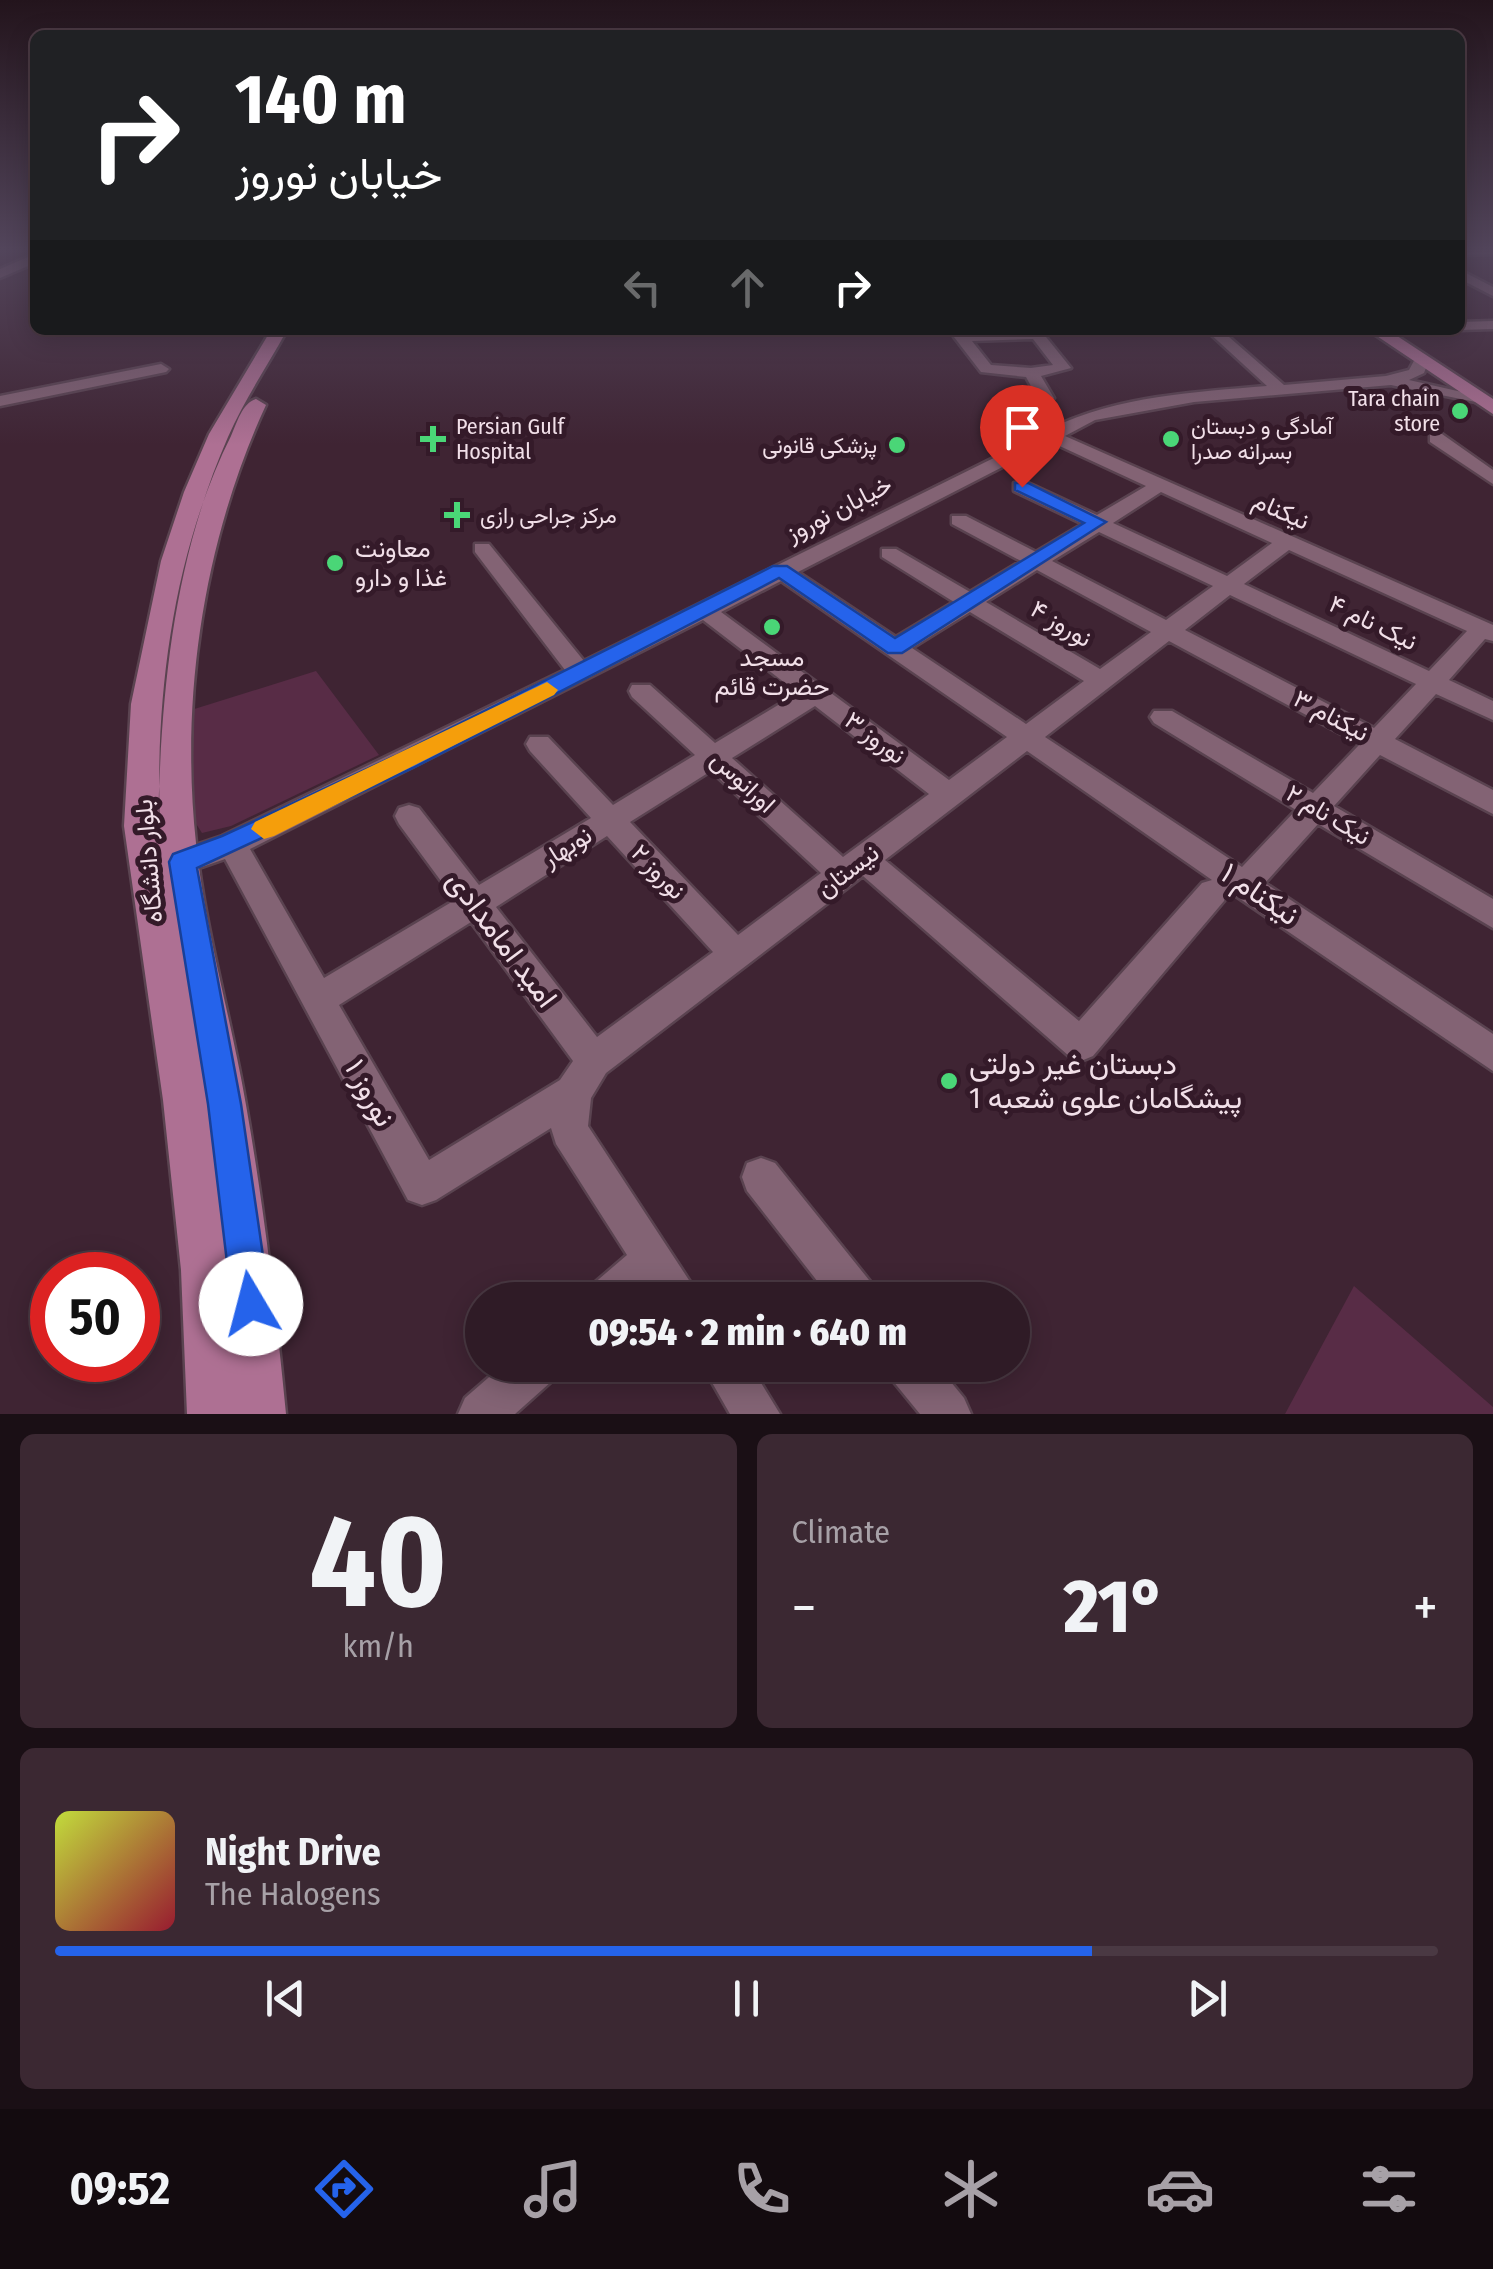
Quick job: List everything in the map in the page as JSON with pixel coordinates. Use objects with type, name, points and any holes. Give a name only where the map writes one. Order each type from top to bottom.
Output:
[{"type":"main road","name":"بلوار دانشگاه","points":[[214,1414],[206,1270],[195,1176],[141,826],[146,704],[172,561],[195,492],[219,434],[285,335]]},
{"type":"main road","name":"بلوار دانشگاه","points":[[259,1414],[251,1304],[224,1104],[176,813],[178,696],[202,560],[242,430],[286,335]]},
{"type":"main road","points":[[1383,335],[1484,397]]},
{"type":"main road","points":[[1400,335],[1484,397],[1493,408]]},
{"type":"street","points":[[1465,326],[1493,325]]},
{"type":"street","points":[[1037,335],[1063,368],[1031,374],[986,369],[962,337],[1037,335]]},
{"type":"street","points":[[1220,335],[1281,390]]},
{"type":"street","name":"خیابان نوروز","points":[[182,862],[232,844],[1090,416],[1143,404],[1387,381],[1416,373],[1420,360]]},
{"type":"street","points":[[0,401],[161,369]]},
{"type":"street","points":[[1031,374],[1046,398],[1029,412],[1049,435]]},
{"type":"street","name":"خیابان نوروز","points":[[1387,381],[1484,397]]},
{"type":"street","name":"نیکنام","points":[[1049,435],[1157,487],[1487,631]]},
{"type":"street","points":[[1436,438],[1493,478]]},
{"type":"street","name":"نیک نام ۴","points":[[1022,487],[1493,711]]},
{"type":"street","points":[[780,570],[895,648],[1157,487]]},
{"type":"street","name":"نیکنام ۳","points":[[959,520],[1493,803]]},
{"type":"street","name":"نیستان","points":[[573,1093],[594,1061],[1285,543]]},
{"type":"street","points":[[482,548],[580,673]]},
{"type":"street","name":"نوروز ۴","points":[[888,553],[1102,680]]},
{"type":"street","name":"نوروز ۳","points":[[704,610],[950,794]]},
{"type":"street","points":[[1246,883],[1433,682],[1487,631]]},
{"type":"street","name":"نیکنام ۱","points":[[895,648],[1493,1054]]},
{"type":"street","name":"اورانوس","points":[[641,691],[714,756],[1081,1044],[1213,892]]},
{"type":"street","name":"نوبهار","points":[[318,1000],[815,694]]},
{"type":"street","name":"نیک نام ۲","points":[[1163,717],[1493,915]]},
{"type":"street","name":"نوروز ۲","points":[[539,744],[736,955]]},
{"type":"street","name":"امید امامدادی","points":[[409,816],[594,1061]]},
{"type":"street","name":"نوروز ۱","points":[[232,844],[422,1186],[573,1093]]},
{"type":"street","points":[[573,1093],[569,1132],[669,1282]]},
{"type":"street","points":[[761,1177],[844,1282]]},
{"type":"street","points":[[627,1282],[653,1259]]},
{"type":"street","points":[[481,1414],[517,1382]]},
{"type":"street","points":[[735,1382],[757,1414]]},
{"type":"street","points":[[923,1382],[948,1414]]},
{"type":"shaded area","points":[[316,671],[379,755],[231,826],[202,833],[195,822],[188,711]]},
{"type":"shaded area","points":[[1354,1286],[1493,1407],[1493,1414],[1285,1414]]},
{"type":"slow traffic","points":[[264,829],[547,690]]},
{"type":"place","name":"Tara chain store","points":[[1460,411]]},
{"type":"place","name":"Persian Gulf Hospital","points":[[433,439]]},
{"type":"place","name":"آمادگی و دبستان بسرانه صدرا","points":[[1171,439]]},
{"type":"place","name":"پزشکی قانونی","points":[[897,445]]},
{"type":"place","name":"مرکز جراحی رازی","points":[[457,515]]},
{"type":"place","name":"معاونت غذا و دارو","points":[[335,563]]},
{"type":"place","name":"مسجد حضرت قائم","points":[[772,627]]},
{"type":"place","name":"دبستان غیر دولتی پیشگامان علوی شعبه 1","points":[[949,1081]]},
{"type":"route","points":[[251,1304],[224,1104],[182,862],[232,844],[404,762],[780,570],[895,648],[1097,522],[1022,487]]}]
